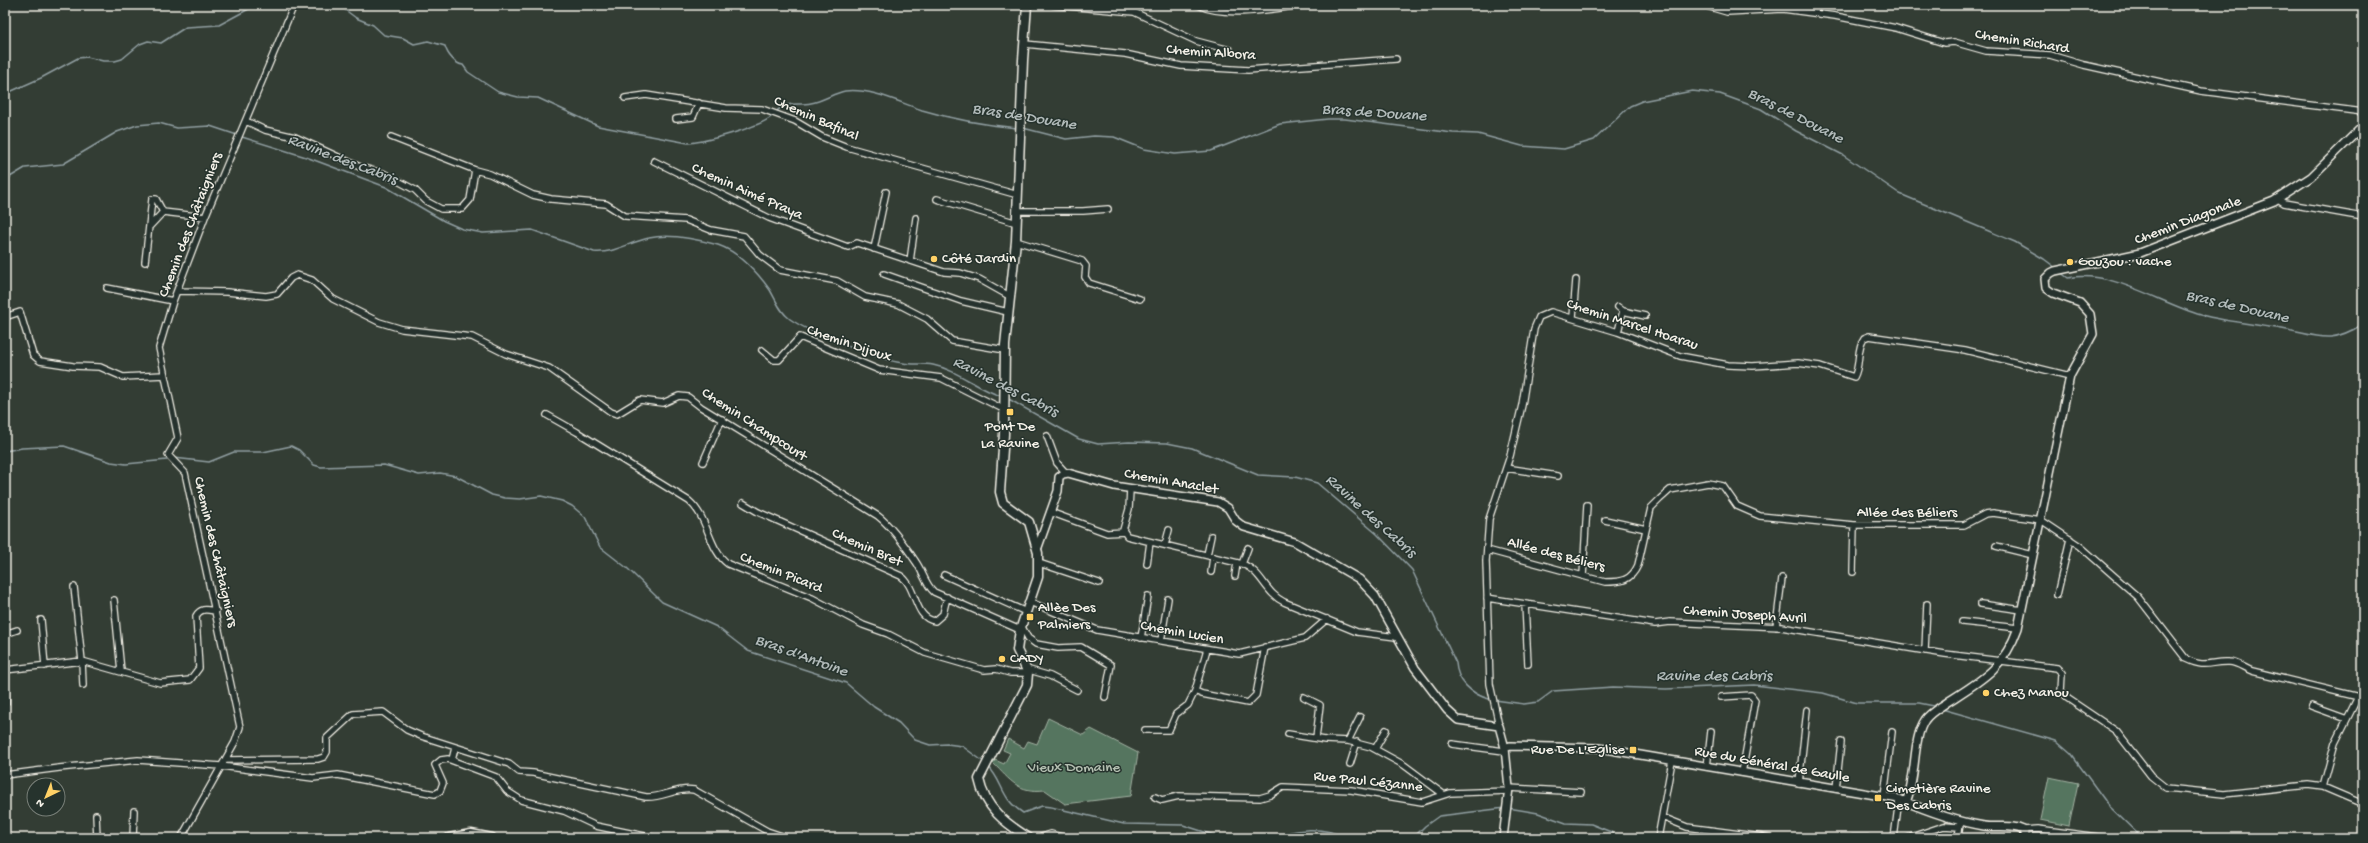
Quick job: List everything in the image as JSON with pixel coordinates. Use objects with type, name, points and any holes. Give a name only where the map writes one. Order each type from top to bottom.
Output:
[{"type":"main road","points":[[1028,5],[1024,44],[1016,241],[1005,350],[1006,392],[1001,498],[1006,505],[1029,522],[1038,548],[1039,563],[1038,577],[1021,628],[1017,650],[1027,671],[1027,685],[1012,718],[987,760],[979,779],[994,812],[1005,823],[1029,838]]},
{"type":"main road","points":[[449,838],[471,834],[492,838]]},
{"type":"street","name":"Chemin des Châtaigniers","points":[[181,838],[225,760],[240,727],[185,473],[168,455],[178,438],[159,348],[174,301],[205,217],[246,121],[266,67],[294,5]]},
{"type":"street","points":[[1054,5],[1134,12],[1148,17],[1196,41],[1230,50]]},
{"type":"street","points":[[1198,5],[1216,11],[1231,11],[1301,5]]},
{"type":"street","name":"Chemin Richard","points":[[1703,5],[1727,12],[1783,9],[1835,16],[1896,28],[1944,43],[1954,42],[1986,51],[2050,55],[2084,65],[2201,91],[2363,112]]},
{"type":"street","name":"Chemin Albora","points":[[1024,44],[1125,54],[1181,66],[1248,70],[1396,59]]},
{"type":"street","name":"Chemin Bafinal","points":[[625,98],[646,95],[726,108],[754,108],[771,111],[847,148],[1018,195]]},
{"type":"street","points":[[676,119],[693,117],[699,103]]},
{"type":"street","points":[[246,121],[265,130],[295,136],[360,167],[383,173],[415,190],[426,201],[441,209],[462,209],[470,200],[475,170]]},
{"type":"street","name":"Chemin Diagonale","points":[[1902,801],[1912,786],[1919,735],[1925,719],[1986,676],[2001,662],[2018,628],[2070,376],[2093,334],[2090,314],[2080,303],[2053,293],[2046,288],[2045,279],[2051,272],[2058,270],[2117,259],[2149,250],[2278,198],[2311,177],[2360,133],[2363,126]]},
{"type":"street","points":[[391,137],[475,170],[490,174],[533,195],[606,204],[625,216],[686,220],[711,230],[744,236],[760,255],[780,270],[837,281],[865,297],[898,304],[927,319],[952,341],[1005,350]]},
{"type":"street","name":"Chemin Aimé Praya","points":[[654,161],[769,218],[848,247],[857,243],[944,272],[960,273],[979,279],[1011,297]]},
{"type":"street","points":[[874,249],[886,192]]},
{"type":"street","points":[[2278,198],[2284,203],[2363,217]]},
{"type":"street","points":[[145,262],[152,199],[156,199],[163,212]]},
{"type":"street","points":[[937,199],[1016,223]]},
{"type":"street","points":[[1017,211],[1083,211],[1108,209]]},
{"type":"street","points":[[163,212],[205,217]]},
{"type":"street","points":[[149,227],[163,212]]},
{"type":"street","points":[[910,261],[916,218]]},
{"type":"street","points":[[1016,241],[1082,260],[1086,266],[1085,277],[1089,282],[1140,300]]},
{"type":"street","points":[[884,274],[961,301],[1008,312]]},
{"type":"street","name":"Chemin Champcourt","points":[[178,291],[227,292],[266,296],[277,294],[291,278],[297,276],[303,277],[312,280],[333,299],[379,322],[402,329],[472,337],[506,354],[549,368],[611,412],[621,413],[640,400],[663,403],[675,397],[684,396],[878,516],[893,530],[917,564],[930,589],[1021,628]]},
{"type":"street","points":[[1573,317],[1576,280]]},
{"type":"street","points":[[107,288],[174,301]]},
{"type":"street","points":[[1618,307],[1623,311],[1645,316]]},
{"type":"street","points":[[1618,332],[1623,311]]},
{"type":"street","points":[[5,317],[20,312],[33,355],[40,361],[73,366],[100,367],[123,377],[164,374]]},
{"type":"street","name":"Chemin Marcel Hoarau","points":[[1499,726],[1492,698],[1487,598],[1487,550],[1490,519],[1506,468],[1522,405],[1534,329],[1539,317],[1551,312],[1573,317],[1618,332],[1680,356],[1728,365],[1753,366],[1798,362],[1820,366],[1854,377],[1858,364],[1861,344],[1864,338],[1869,336],[1965,350],[2070,376]]},
{"type":"street","name":"Chemin Dijoux","points":[[762,350],[774,360],[779,360],[800,337],[879,370],[941,378],[1005,408]]},
{"type":"street","name":"Chemin Picard","points":[[547,415],[689,501],[700,515],[720,557],[728,564],[812,598],[863,625],[888,634],[925,652],[984,670],[996,669],[1010,673],[1027,671],[1050,676],[1077,690]]},
{"type":"street","points":[[703,462],[722,419]]},
{"type":"street","points":[[1038,548],[1058,491],[1059,477],[1066,473],[1056,463],[1047,436]]},
{"type":"street","points":[[1506,468],[1558,476]]},
{"type":"street","name":"Chemin Anaclet","points":[[1066,473],[1130,488],[1218,502],[1228,508],[1236,521],[1244,527],[1287,538],[1307,548],[1368,587],[1381,605],[1396,636],[1415,668],[1454,717],[1464,722],[1499,726]]},
{"type":"street","name":"Allée des Béliers","points":[[1487,550],[1605,582],[1619,582],[1630,578],[1638,565],[1651,508],[1670,490],[1708,483],[1723,486],[1737,506],[1760,516],[1854,525],[1964,525],[1985,514],[1993,513],[2041,520],[2070,539],[2138,597],[2186,659],[2197,664],[2208,665],[2228,662],[2236,663],[2252,671],[2361,698]]},
{"type":"street","points":[[1124,532],[1129,509],[1130,488]]},
{"type":"street","name":"Chemin Bret","points":[[743,503],[758,512],[901,576],[910,585],[920,610],[928,619],[935,621],[940,618],[947,597]]},
{"type":"street","points":[[1583,576],[1587,505]]},
{"type":"street","points":[[1050,512],[1107,533],[1124,532],[1131,537],[1239,563],[1255,571],[1269,591],[1279,599],[1357,632],[1396,636]]},
{"type":"street","points":[[1605,520],[1646,529]]},
{"type":"street","points":[[1853,572],[1854,525]]},
{"type":"street","points":[[1165,545],[1169,530]]},
{"type":"street","points":[[1207,555],[1211,536]]},
{"type":"street","points":[[2057,595],[2070,539]]},
{"type":"street","points":[[1146,564],[1150,542]]},
{"type":"street","points":[[1996,546],[2033,555]]},
{"type":"street","points":[[1235,576],[1239,563],[1248,548]]},
{"type":"street","points":[[1211,572],[1213,557]]},
{"type":"street","points":[[1039,563],[1099,583]]},
{"type":"street","points":[[944,575],[1026,612]]},
{"type":"street","points":[[1776,626],[1782,578]]},
{"type":"street","points":[[74,587],[83,685]]},
{"type":"street","points":[[1141,638],[1148,596]]},
{"type":"street","name":"Chemin Joseph Avril","points":[[1487,598],[1655,624],[1670,622],[1776,626],[1925,651],[2060,670],[2061,692],[2067,698],[2116,731],[2151,776],[2166,788],[2224,794],[2267,790],[2294,785],[2323,787]]},
{"type":"street","points":[[1162,641],[1168,599]]},
{"type":"street","points":[[114,600],[120,672]]},
{"type":"street","name":"Chemin Lucien","points":[[1030,602],[1090,627],[1141,638],[1239,654],[1305,638],[1327,619]]},
{"type":"street","points":[[1525,604],[1528,664]]},
{"type":"street","points":[[1925,651],[1928,604]]},
{"type":"street","points":[[1981,604],[2022,610]]},
{"type":"street","points":[[5,670],[82,661],[160,683],[190,680],[199,668],[196,616],[199,611],[204,609],[216,611]]},
{"type":"street","points":[[41,620],[45,666]]},
{"type":"street","points":[[1962,622],[2018,628]]},
{"type":"street","points":[[1021,628],[1028,638],[1036,644],[1058,648],[1081,647],[1111,665],[1105,697]]},
{"type":"street","points":[[5,634],[17,630]]},
{"type":"street","points":[[1195,691],[1202,694],[1248,703],[1256,695],[1265,647]]},
{"type":"street","points":[[1146,730],[1168,730],[1176,714],[1188,705],[1195,691],[1207,649]]},
{"type":"street","points":[[5,680],[6,702]]},
{"type":"street","points":[[1721,697],[1751,695],[1755,700],[1742,773]]},
{"type":"street","points":[[1304,697],[1320,705],[1316,738]]},
{"type":"street","points":[[2361,698],[2347,719],[2335,743],[2323,787],[2363,804]]},
{"type":"street","points":[[2311,706],[2347,719]]},
{"type":"street","points":[[1799,783],[1807,710]]},
{"type":"street","points":[[225,760],[318,759],[324,757],[327,738],[346,719],[354,714],[382,712],[407,730],[455,748],[509,764],[519,772],[533,773],[646,797],[659,797],[686,788],[694,790],[767,831],[788,838]]},
{"type":"street","points":[[1348,741],[1360,718]]},
{"type":"street","points":[[1499,726],[1504,750],[1509,790],[1503,838]]},
{"type":"street","points":[[1375,749],[1386,730]]},
{"type":"street","points":[[1707,767],[1712,731]]},
{"type":"street","points":[[1884,797],[1892,732]]},
{"type":"street","points":[[1288,734],[1357,742],[1375,749],[1404,765],[1443,794]]},
{"type":"street","points":[[1350,764],[1357,742]]},
{"type":"street","points":[[1836,789],[1841,742]]},
{"type":"street","points":[[1452,744],[1504,750]]},
{"type":"street","name":"Rue du Général de Gaulle","points":[[1504,750],[1510,746],[1599,748],[1884,797],[1902,801],[1960,824],[2014,827],[2024,834]]},
{"type":"street","points":[[452,760],[455,748]]},
{"type":"street","points":[[5,776],[59,768],[138,760],[221,766],[313,778],[338,775],[435,794],[440,792],[443,783],[435,766],[441,760],[452,760],[496,777],[507,791],[521,800],[564,811],[596,826],[654,838]]},
{"type":"street","points":[[1658,838],[1672,761]]},
{"type":"street","name":"Rue Paul Cézanne","points":[[1155,797],[1162,800],[1180,796],[1260,798],[1270,795],[1283,787],[1351,790],[1422,802],[1443,794],[1509,790],[1581,792]]},
{"type":"street","points":[[1894,838],[1902,801]]},
{"type":"street","points":[[133,838],[134,811]]},
{"type":"street","points":[[96,815],[97,838]]},
{"type":"street","points":[[1662,817],[1687,827],[1770,838]]},
{"type":"street","points":[[1908,838],[1944,826],[1960,824],[1958,838]]},
{"type":"street","points":[[2024,834],[2038,829],[2105,838]]},
{"type":"street","points":[[1038,838],[1051,834],[1066,838]]},
{"type":"street","points":[[1853,838],[1867,838]]},
{"type":"green space","name":"Vieux Domaine","points":[[1048,718],[1083,735],[1091,729],[1138,753],[1131,796],[1065,804],[1045,790],[1028,790],[1021,788],[1010,780],[993,763],[995,760],[1004,764],[1010,753],[1003,750],[1008,739],[1024,748],[1028,741],[1037,744]]},
{"type":"green space","points":[[2049,777],[2078,783],[2069,826],[2040,820]]},
{"type":"waterway","name":"Bras de Douane","points":[[5,94],[41,78],[78,58],[87,57],[103,61],[115,61],[122,59],[140,44],[148,41],[161,43],[186,27],[219,25],[256,5]]},
{"type":"waterway","name":"Bras de Douane","points":[[320,5],[344,9],[356,18],[373,25],[384,35],[403,38],[414,44],[428,41],[445,46],[449,55],[454,61],[463,65],[468,72],[498,92],[518,97],[538,98],[598,126],[688,143],[707,140],[745,129],[757,125],[772,116]]},
{"type":"waterway","name":"Bras de Douane","points":[[775,113],[783,106],[811,103],[820,101],[841,92],[855,91],[874,94],[922,110],[957,119],[1017,128]]},
{"type":"waterway","name":"Bras de Douane","points":[[1023,128],[1066,139],[1094,136],[1114,137],[1144,149],[1175,154],[1211,151],[1280,124],[1328,119],[1345,119],[1453,133],[1478,134],[1522,146],[1564,149],[1594,140],[1630,106],[1642,101],[1692,91],[1720,94],[1761,109],[1796,131],[1843,155],[1900,194],[2015,242],[2056,268]]},
{"type":"waterway","name":"Ravine des Cabris","points":[[5,180],[25,168],[63,164],[117,132],[137,125],[159,123],[177,128],[210,126],[237,135]]},
{"type":"waterway","name":"Ravine des Cabris","points":[[242,137],[306,157],[386,187],[444,221],[462,229],[483,233],[532,230],[594,252],[608,251],[649,238],[666,236],[684,237],[718,245],[733,252],[747,263],[770,290],[778,306],[790,319],[800,325],[828,338],[878,357],[903,363],[929,364],[942,367],[992,393],[1001,396]]},
{"type":"waterway","name":"Bras de Douane","points":[[2060,272],[2068,278],[2101,278],[2118,283],[2201,315],[2314,336],[2331,337],[2341,335],[2363,324]]},
{"type":"waterway","name":"Ravine des Cabris","points":[[1007,398],[1079,439],[1098,444],[1129,442],[1167,443],[1192,448],[1258,475],[1295,477],[1317,483],[1377,534],[1412,570],[1456,663],[1459,676],[1466,686],[1476,694],[1489,699]]},
{"type":"waterway","name":"Bras d'Antoine","points":[[5,451],[22,448],[64,446],[111,462],[126,464],[167,460]]},
{"type":"waterway","name":"Bras d'Antoine","points":[[174,458],[209,462],[234,452],[263,452],[291,446],[299,450],[314,465],[321,467],[384,465],[419,475],[440,473],[456,476],[492,495],[505,498],[520,499],[541,496],[562,501],[572,506],[585,517],[600,547],[627,568],[662,602],[717,627],[748,651],[846,683],[874,707],[899,723],[915,740],[930,745],[947,744],[962,746],[984,762]]},
{"type":"waterway","name":"Ravine des Cabris","points":[[1495,700],[1524,704],[1538,702],[1553,691],[1613,687],[1666,689],[1754,685],[1823,693],[1857,703],[1919,703],[1934,706]]},
{"type":"waterway","name":"Ravine des Cabris","points":[[1942,709],[2056,741],[2071,754],[2109,806],[2142,838]]},
{"type":"waterway","name":"Bras d'Antoine","points":[[988,766],[997,778],[1010,802],[1023,813],[1042,806],[1051,807],[1124,824],[1183,825],[1223,838]]},
{"type":"waterway","name":"Bras d'Antoine","points":[[1413,838],[1425,826],[1439,816],[1505,808]]},
{"type":"waterway","name":"Bras d'Antoine","points":[[1508,808],[1538,813],[1566,823],[1591,824],[1611,832],[1616,838]]},
{"type":"waterway","name":"Bras d'Antoine","points":[[1271,838],[1300,830],[1319,830],[1338,834],[1347,838]]},
{"type":"place","name":"Côté Jardin","points":[[934,259]]},
{"type":"place","name":"Gouzou : vache","points":[[2070,262]]},
{"type":"place","name":"Pont De La Ravine","points":[[1010,412]]},
{"type":"place","name":"Allèe Des Palmiers","points":[[1030,617]]},
{"type":"place","name":"CADY","points":[[1002,659]]},
{"type":"place","name":"Chez Manou","points":[[1986,693]]},
{"type":"place","name":"Rue De L'Eglise","points":[[1633,750]]},
{"type":"place","name":"Cimetière Ravine Des Cabris","points":[[1878,798]]}]
